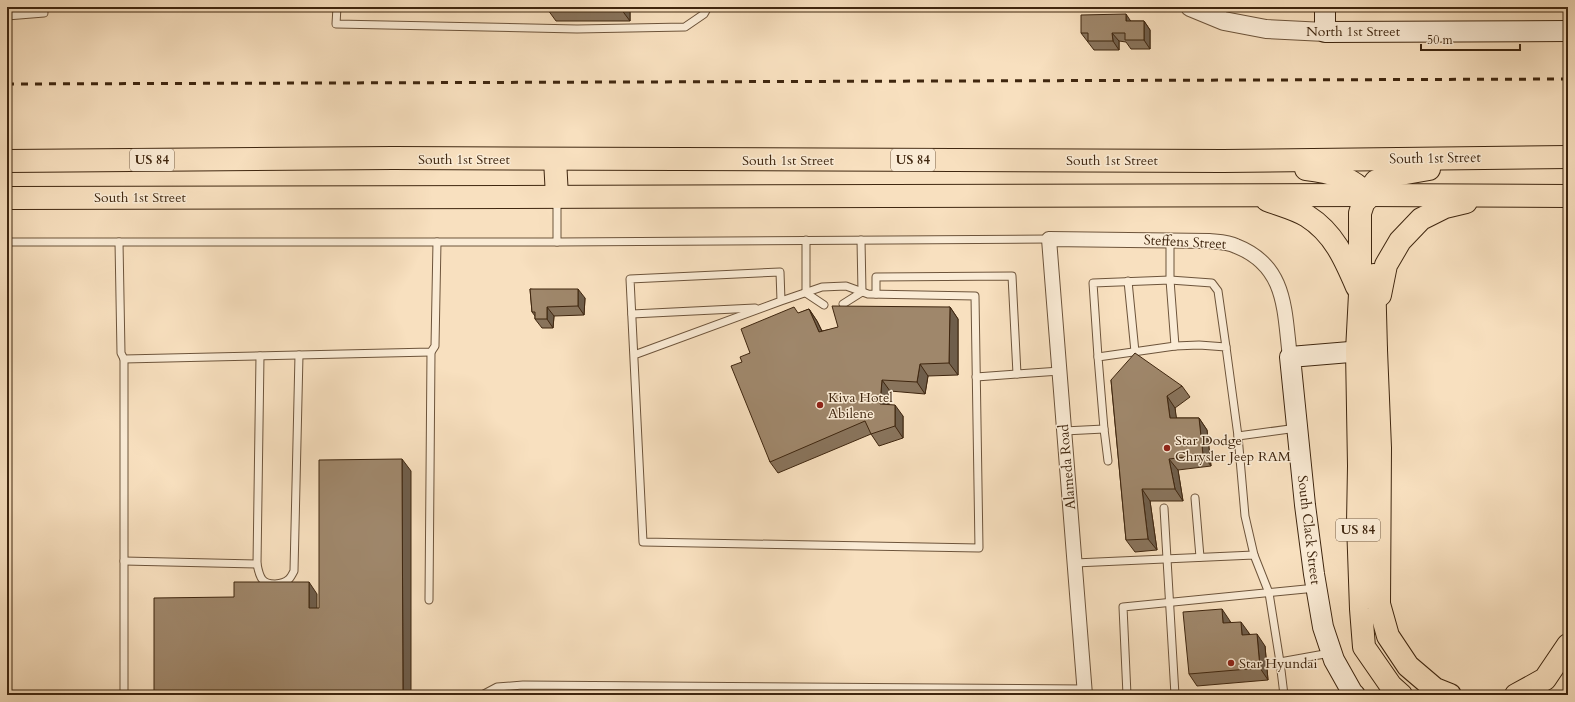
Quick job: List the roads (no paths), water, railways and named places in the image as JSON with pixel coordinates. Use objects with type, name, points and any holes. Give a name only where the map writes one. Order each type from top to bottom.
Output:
[{"type":"highway","points":[[1360,294],[1360,213],[1366,195],[1376,181],[1389,176],[1419,170],[1527,157]]},
{"type":"highway","name":"South 1st Street","points":[[7,161],[393,158],[1223,160],[1568,157]]},
{"type":"highway","points":[[556,159],[557,196]]},
{"type":"highway","points":[[1223,160],[1323,171],[1342,176],[1356,185],[1366,195],[1373,215],[1375,318]]},
{"type":"highway","name":"South 1st Street","points":[[7,198],[557,196],[1568,196]]},
{"type":"highway","name":"US 84","points":[[1254,196],[1307,216],[1327,233],[1340,248],[1360,294],[1366,351],[1359,466],[1358,523],[1364,647],[1391,686],[1401,695]]},
{"type":"highway","points":[[1450,695],[1435,689],[1408,666],[1388,636],[1379,604],[1380,448],[1366,351],[1375,318],[1386,265],[1400,241],[1421,220],[1445,207],[1497,196]]},
{"type":"highway","points":[[1516,695],[1545,679],[1568,645]]},
{"type":"main road","points":[[1325,7],[1325,32]]},
{"type":"main road","name":"North 1st Street","points":[[1325,32],[1568,31]]},
{"type":"main road","points":[[1290,357],[1366,351]]},
{"type":"main road","name":"South Clack Street","points":[[1290,357],[1305,505],[1316,588],[1323,627],[1332,653],[1355,695]]},
{"type":"street","name":"North 1st Street","points":[[1190,7],[1224,21],[1266,30],[1325,32]]},
{"type":"street","name":"Steffens Street","points":[[1049,239],[1209,241],[1235,245],[1257,256],[1274,274],[1280,291],[1290,357]]},
{"type":"street","name":"Alameda Road","points":[[1049,239],[1085,692]]},
{"type":"lane","points":[[7,16],[44,13],[43,7]]},
{"type":"lane","points":[[337,7],[336,24],[577,29],[685,27],[704,14],[708,7]]},
{"type":"lane","points":[[556,242],[557,196]]},
{"type":"lane","points":[[7,242],[556,242],[1049,239]]},
{"type":"lane","points":[[806,240],[806,293]]},
{"type":"lane","points":[[861,240],[862,292]]},
{"type":"lane","points":[[1170,240],[1170,280],[1175,346]]},
{"type":"lane","points":[[119,242],[121,353],[124,360],[124,695]]},
{"type":"lane","points":[[429,600],[431,352],[435,346],[437,242]]},
{"type":"lane","points":[[634,355],[822,287],[846,286],[862,292],[876,294],[975,296],[979,548],[643,542],[630,279],[780,272],[781,301]]},
{"type":"lane","points":[[876,294],[876,277],[1012,276],[1017,374]]},
{"type":"lane","points":[[1108,461],[1104,429],[1093,283],[1170,280],[1212,283],[1218,291],[1226,347],[1238,436],[1245,516],[1254,555],[1269,593],[1284,695]]},
{"type":"lane","points":[[1128,281],[1135,352]]},
{"type":"lane","points":[[843,304],[862,292]]},
{"type":"lane","points":[[806,293],[824,305]]},
{"type":"lane","points":[[632,314],[763,308]]},
{"type":"lane","points":[[1098,357],[1175,346],[1199,345],[1226,347]]},
{"type":"lane","points":[[124,360],[431,352]]},
{"type":"lane","points":[[260,356],[257,564],[263,581],[270,584],[282,583],[289,579],[294,571],[299,355]]},
{"type":"lane","points":[[976,377],[1060,371]]},
{"type":"lane","points":[[1238,436],[1297,428]]},
{"type":"lane","points":[[1064,431],[1104,429]]},
{"type":"lane","points":[[1195,498],[1200,558]]},
{"type":"lane","points":[[1164,508],[1175,695]]},
{"type":"lane","points":[[1075,563],[1254,555]]},
{"type":"lane","points":[[124,562],[257,564]]},
{"type":"lane","points":[[1127,695],[1123,607],[1316,588]]},
{"type":"lane","points":[[1280,662],[1332,653]]},
{"type":"lane","points":[[482,695],[497,687],[523,685],[1085,692]]},
{"type":"railway","points":[[7,84],[1568,79]]},
{"type":"place","name":"Kiva Hotel Abilene","points":[[820,405]]},
{"type":"place","name":"Star Dodge Chrysler Jeep RAM","points":[[1167,448]]},
{"type":"place","name":"Star Hyundai","points":[[1231,663]]}]
